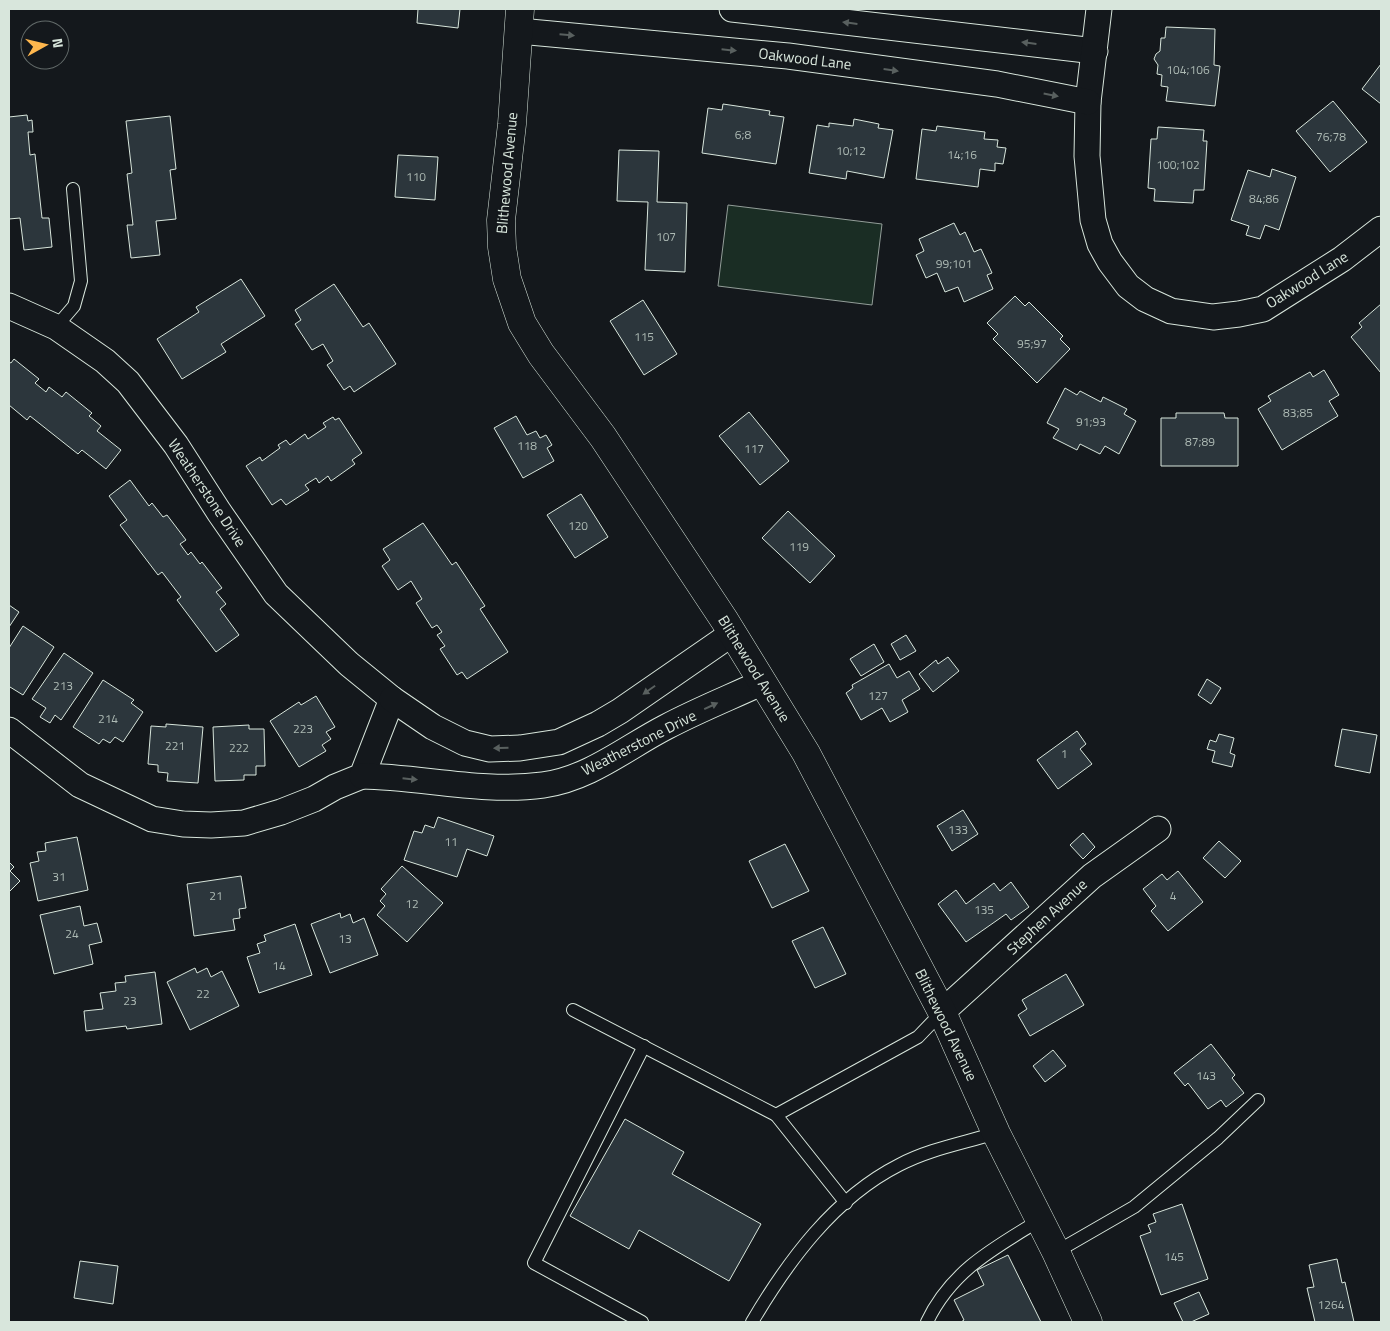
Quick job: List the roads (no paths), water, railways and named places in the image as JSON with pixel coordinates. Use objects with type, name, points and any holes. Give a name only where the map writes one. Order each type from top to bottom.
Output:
[{"type":"street","points":[[732,9],[1095,51]]},
{"type":"street","name":"Oakwood Lane","points":[[1099,9],[1088,102],[1087,156],[1093,220],[1100,244],[1110,262],[1128,286],[1145,299],[1171,311],[1213,317],[1263,309],[1342,259],[1381,229]]},
{"type":"street","name":"Oakwood Lane","points":[[520,20],[1000,85],[1088,102]]},
{"type":"street","name":"Blithewood Avenue","points":[[520,20],[512,124],[501,220],[502,247],[507,279],[522,322],[541,354],[603,437],[733,633],[806,753],[942,1012],[996,1133],[1056,1252],[1088,1322]]},
{"type":"street","name":"Weatherstone Drive","points":[[9,306],[56,327],[104,361],[128,382],[176,445],[219,512],[276,594],[349,664],[392,699],[434,727],[465,743],[490,749],[520,748],[559,742],[598,724],[620,711],[733,633]]},
{"type":"street","name":"Weatherstone Drive","points":[[9,730],[80,785],[152,819],[183,824],[244,823],[281,812],[314,799],[335,787],[362,776],[383,776],[467,786],[507,787],[545,785],[575,776],[666,727],[763,682]]},
{"type":"street","points":[[362,776],[392,699]]},
{"type":"street","name":"Stephen Avenue","points":[[942,1012],[1092,876],[1158,829]]},
{"type":"lane","points":[[56,327],[74,306],[81,281],[73,189]]},
{"type":"lane","points":[[573,1010],[776,1115],[846,1203]]},
{"type":"lane","points":[[776,1115],[918,1037],[942,1012]]},
{"type":"lane","points":[[642,1322],[534,1264],[644,1046]]},
{"type":"lane","points":[[1056,1252],[1134,1207],[1218,1138],[1258,1100]]},
{"type":"lane","points":[[752,1322],[804,1246],[822,1225],[871,1182],[898,1165],[930,1152],[996,1133]]},
{"type":"lane","points":[[927,1322],[932,1311],[959,1276],[986,1253],[1040,1220]]}]
